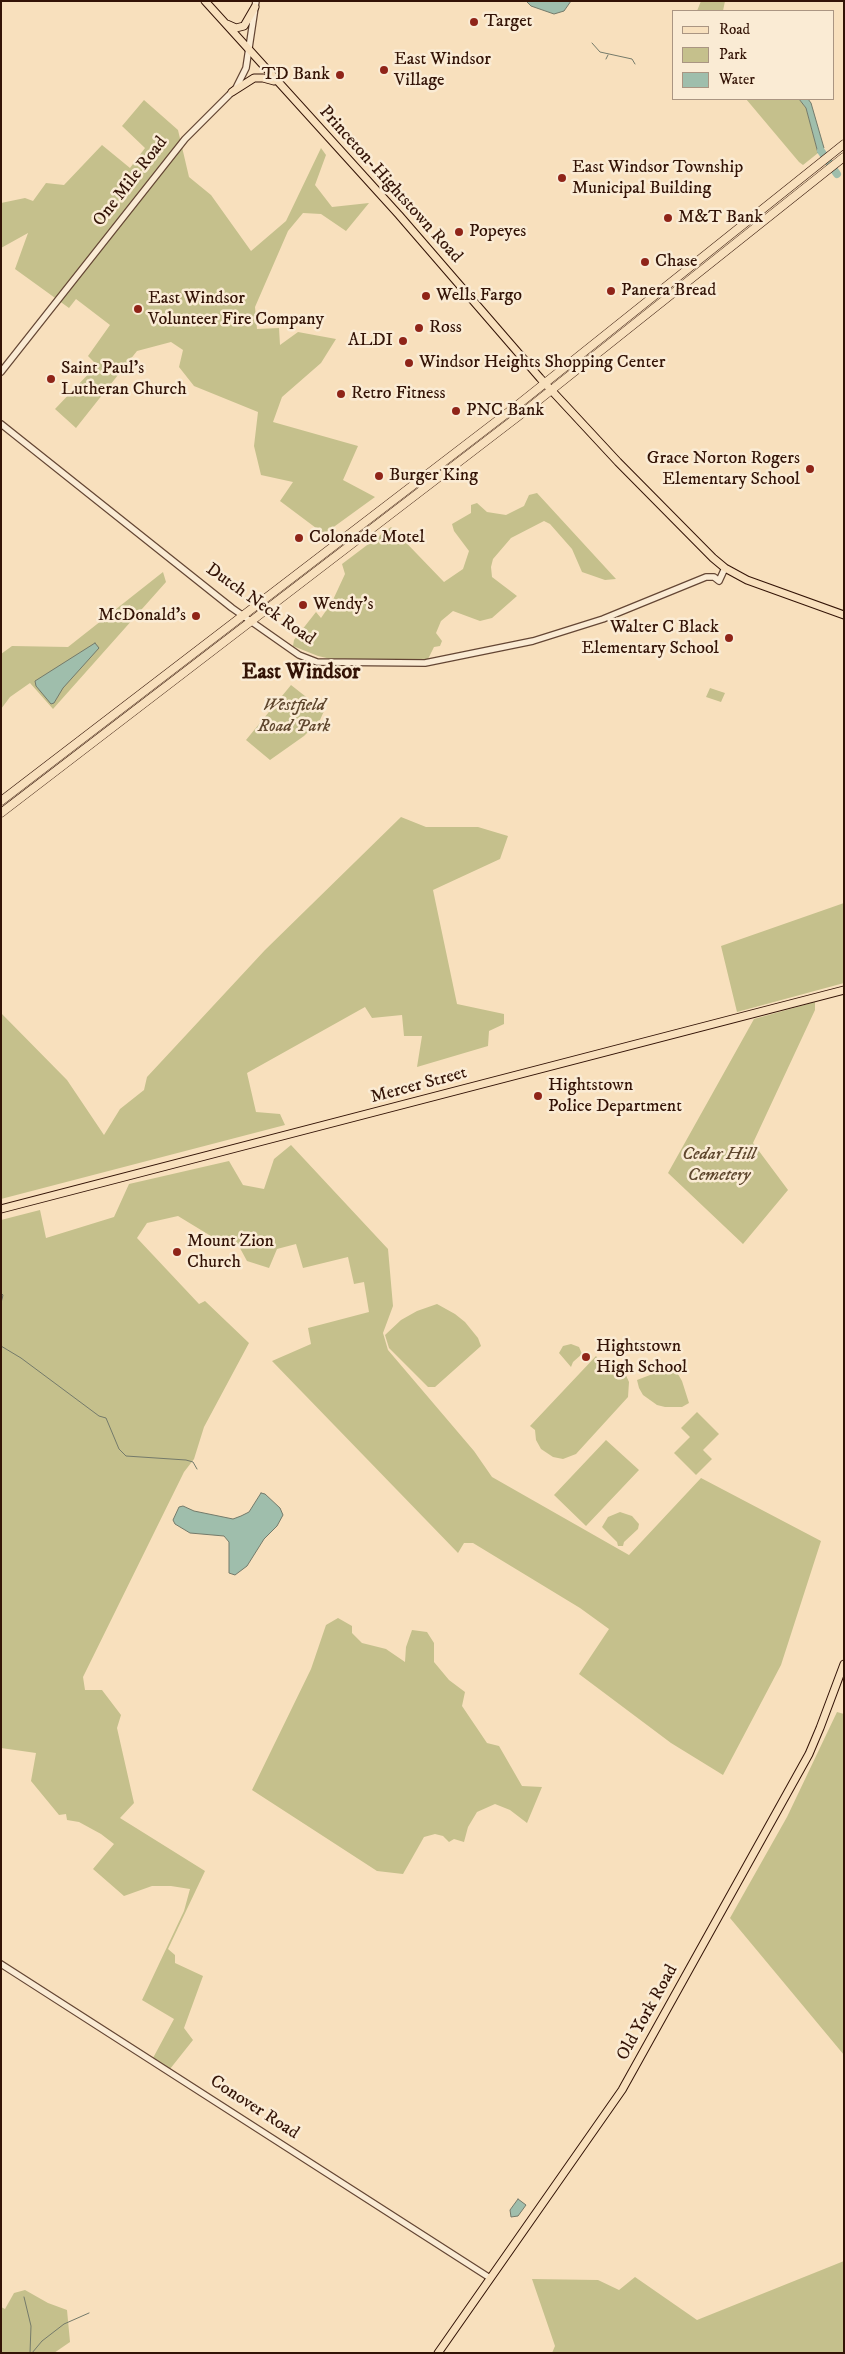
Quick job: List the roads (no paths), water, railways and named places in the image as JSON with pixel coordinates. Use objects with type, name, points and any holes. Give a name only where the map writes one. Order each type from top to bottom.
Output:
[{"type":"highway","points":[[1,801],[545,383],[844,144]]},
{"type":"highway","points":[[1,813],[551,390],[844,156]]},
{"type":"highway","points":[[444,472],[446,458]]},
{"type":"highway","points":[[402,504],[403,491]]},
{"type":"main road","name":"Princeton-Hightstown Road","points":[[204,1],[393,209],[551,390],[622,466],[725,568],[764,586],[844,615]]},
{"type":"main road","points":[[222,22],[236,28],[244,26],[256,4]]},
{"type":"main road","points":[[232,92],[249,80],[259,78],[268,78],[281,86]]},
{"type":"main road","name":"Mercer Street","points":[[1,1209],[844,990]]},
{"type":"main road","name":"Old York Road","points":[[438,2353],[622,2090],[809,1754],[844,1664]]},
{"type":"street","name":"One Mile Road","points":[[1,372],[185,139],[232,92],[244,75],[256,4]]},
{"type":"street","name":"Dutch Neck Road","points":[[1,424],[242,615],[299,655],[317,662],[425,663],[560,633],[643,604],[706,578],[725,568]]},
{"type":"street","points":[[706,578],[714,577],[719,581],[725,568]]},
{"type":"street","name":"Conover Road","points":[[1,1964],[490,2278]]},
{"type":"water","points":[[526,1],[571,1],[564,11],[554,14],[531,6]]},
{"type":"water","points":[[800,100],[809,100],[811,103],[824,148],[818,153],[806,108]]},
{"type":"water","points":[[95,643],[99,648],[63,688],[54,703],[51,704],[36,686],[35,681]]},
{"type":"water","points":[[261,1493],[265,1494],[280,1508],[283,1515],[277,1526],[264,1539],[247,1566],[235,1575],[229,1573],[229,1542],[224,1536],[190,1533],[175,1524],[173,1520],[179,1507],[183,1506],[194,1511],[233,1519],[249,1512]]},
{"type":"water","points":[[518,2199],[526,2205],[518,2216],[511,2217],[510,2210]]},
{"type":"waterway","points":[[592,43],[600,52],[632,59],[635,64]]},
{"type":"waterway","points":[[606,59],[608,55]]},
{"type":"waterway","points":[[821,151],[837,174]]},
{"type":"waterway","points":[[1,1293],[3,1295],[1,1303]]},
{"type":"waterway","points":[[1,1346],[21,1358],[99,1416],[106,1418],[119,1449],[126,1456],[186,1460],[193,1462],[197,1469]]},
{"type":"waterway","points":[[24,2297],[31,2326],[30,2353]]},
{"type":"waterway","points":[[32,2353],[42,2341],[64,2324],[89,2313]]},
{"type":"place","name":"Target","points":[[474,22]]},
{"type":"place","name":"East Windsor Village","points":[[384,70]]},
{"type":"place","name":"TD Bank","points":[[340,75]]},
{"type":"place","name":"East Windsor Township Municipal Building","points":[[562,178]]},
{"type":"place","name":"M&T Bank","points":[[668,218]]},
{"type":"place","name":"Popeyes","points":[[459,232]]},
{"type":"place","name":"Chase","points":[[645,262]]},
{"type":"place","name":"Panera Bread","points":[[611,291]]},
{"type":"place","name":"Wells Fargo","points":[[426,296]]},
{"type":"place","name":"East Windsor Volunteer Fire Company","points":[[138,309]]},
{"type":"place","name":"Ross","points":[[419,328]]},
{"type":"place","name":"ALDI","points":[[403,341]]},
{"type":"place","name":"Windsor Heights Shopping Center","points":[[409,363]]},
{"type":"place","name":"Saint Paul's Lutheran Church","points":[[51,379]]},
{"type":"place","name":"Retro Fitness","points":[[341,394]]},
{"type":"place","name":"PNC Bank","points":[[456,411]]},
{"type":"place","name":"Grace Norton Rogers Elementary School","points":[[810,469]]},
{"type":"place","name":"Burger King","points":[[379,476]]},
{"type":"place","name":"Colonade Motel","points":[[299,538]]},
{"type":"place","name":"Wendy's","points":[[303,605]]},
{"type":"place","name":"McDonald's","points":[[196,616]]},
{"type":"place","name":"Walter C Black Elementary School","points":[[729,638]]},
{"type":"place","name":"Hightstown Police Department","points":[[538,1096]]},
{"type":"place","name":"Mount Zion Church","points":[[177,1252]]},
{"type":"place","name":"Hightstown High School","points":[[586,1357]]},
{"type":"district","name":"East Windsor","points":[[301,673]]},
{"type":"park label","name":"Westfield Road Park","points":[[294,716]]},
{"type":"park label","name":"Cedar Hill Cemetery","points":[[719,1165]]}]
